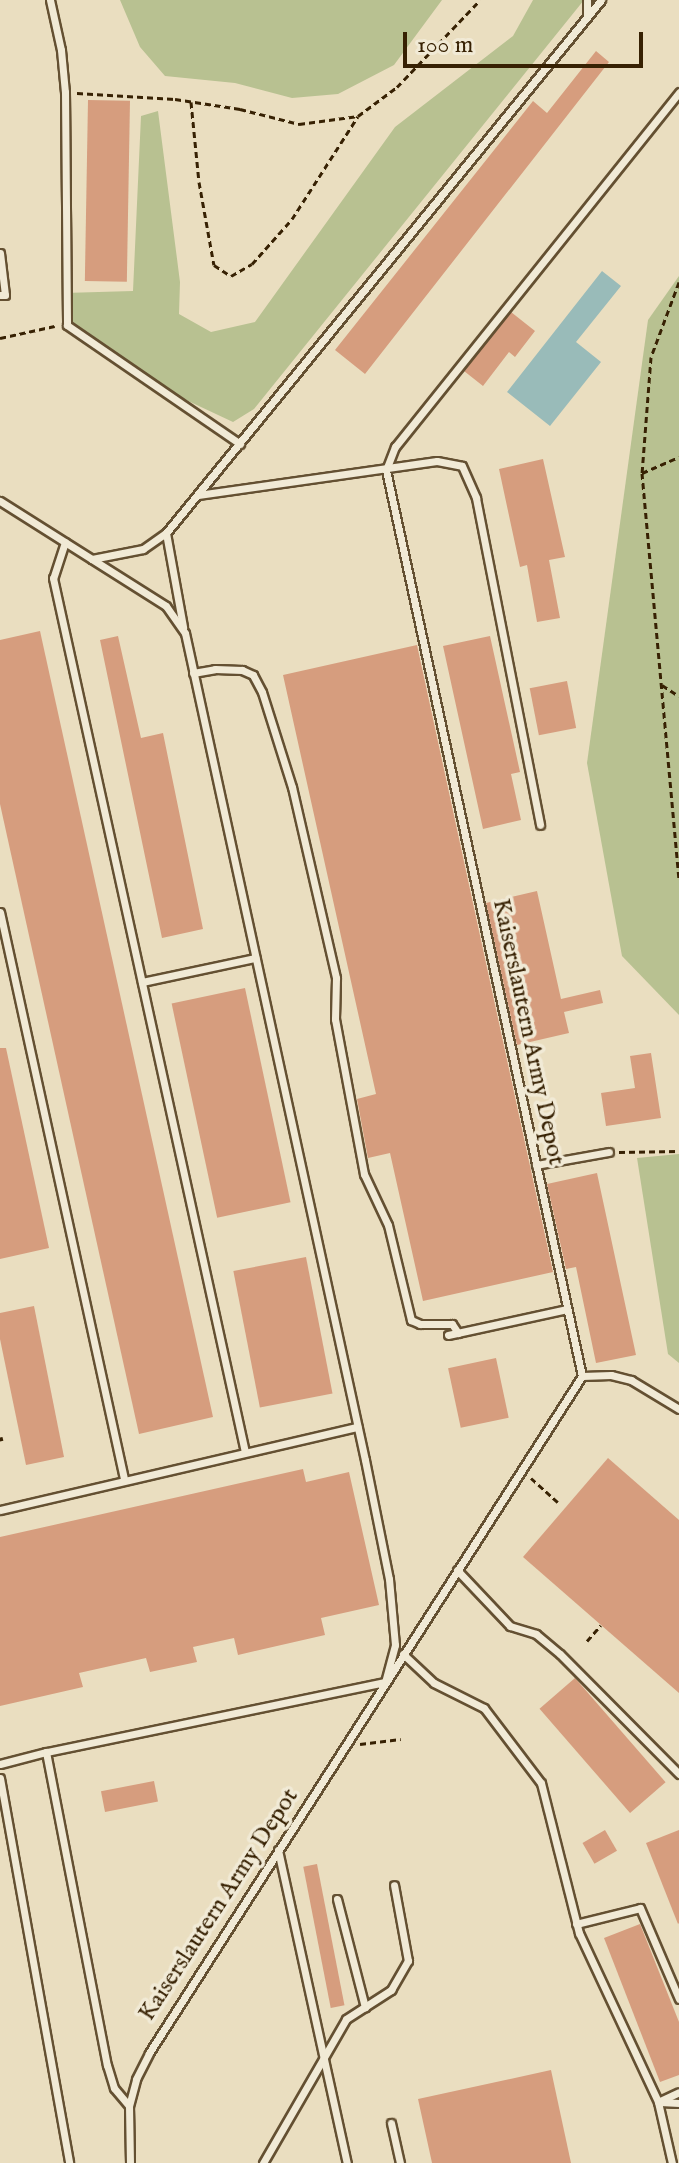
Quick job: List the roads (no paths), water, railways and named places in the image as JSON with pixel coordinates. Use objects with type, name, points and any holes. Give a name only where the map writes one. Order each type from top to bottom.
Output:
[{"type":"lane","points":[[50,0],[61,50],[65,92],[67,325],[240,444]]},
{"type":"lane","points":[[587,0],[587,17]]},
{"type":"lane","points":[[91,559],[143,549],[166,533],[601,0]]},
{"type":"lane","points":[[386,470],[395,447],[679,92]]},
{"type":"lane","points":[[0,253],[5,295],[0,295]]},
{"type":"lane","points":[[198,495],[437,461],[462,466],[476,498],[540,825]]},
{"type":"lane","name":"Kaiserslautern Army Depot","points":[[130,2163],[129,2106],[136,2079],[149,2053],[582,1376],[386,470]]},
{"type":"lane","name":"Kaiserslautern Army Depot","points":[[0,501],[166,606],[185,633],[389,1579],[395,1645],[385,1682]]},
{"type":"lane","points":[[166,533],[185,633]]},
{"type":"lane","points":[[65,542],[53,578],[245,1452]]},
{"type":"lane","points":[[193,673],[215,669],[242,670],[253,675],[262,692],[292,787],[336,978],[335,1019],[364,1174],[388,1225],[411,1320],[420,1324],[452,1324],[458,1333]]},
{"type":"lane","points":[[0,912],[124,1479]]},
{"type":"lane","points":[[142,982],[255,958]]},
{"type":"lane","points":[[536,1165],[609,1152]]},
{"type":"lane","points":[[448,1335],[567,1309]]},
{"type":"lane","points":[[582,1376],[611,1375],[631,1380],[679,1409]]},
{"type":"lane","points":[[0,1510],[357,1427]]},
{"type":"lane","points":[[457,1570],[510,1626],[536,1634],[679,1774]]},
{"type":"lane","points":[[403,1654],[434,1683],[484,1708],[538,1777],[576,1924],[596,1977],[658,2102],[672,2163]]},
{"type":"lane","points":[[0,1764],[385,1682]]},
{"type":"lane","points":[[46,1752],[107,2065],[114,2088],[129,2106]]},
{"type":"lane","points":[[0,1778],[69,2163]]},
{"type":"lane","points":[[278,1850],[347,2163]]},
{"type":"lane","points":[[263,2163],[323,2054],[346,2019],[391,1990],[408,1961],[394,1885]]},
{"type":"lane","points":[[337,1899],[365,2007]]},
{"type":"lane","points":[[576,1924],[640,1908],[679,1999]]},
{"type":"lane","points":[[658,2102],[679,2092]]},
{"type":"lane","points":[[658,2102],[679,2103]]},
{"type":"lane","points":[[391,2123],[400,2163]]},
{"type":"water","points":[[602,271],[621,286],[576,342],[601,362],[550,426],[507,392]]},
{"type":"railway","points":[[0,1437],[1,1441]]}]
